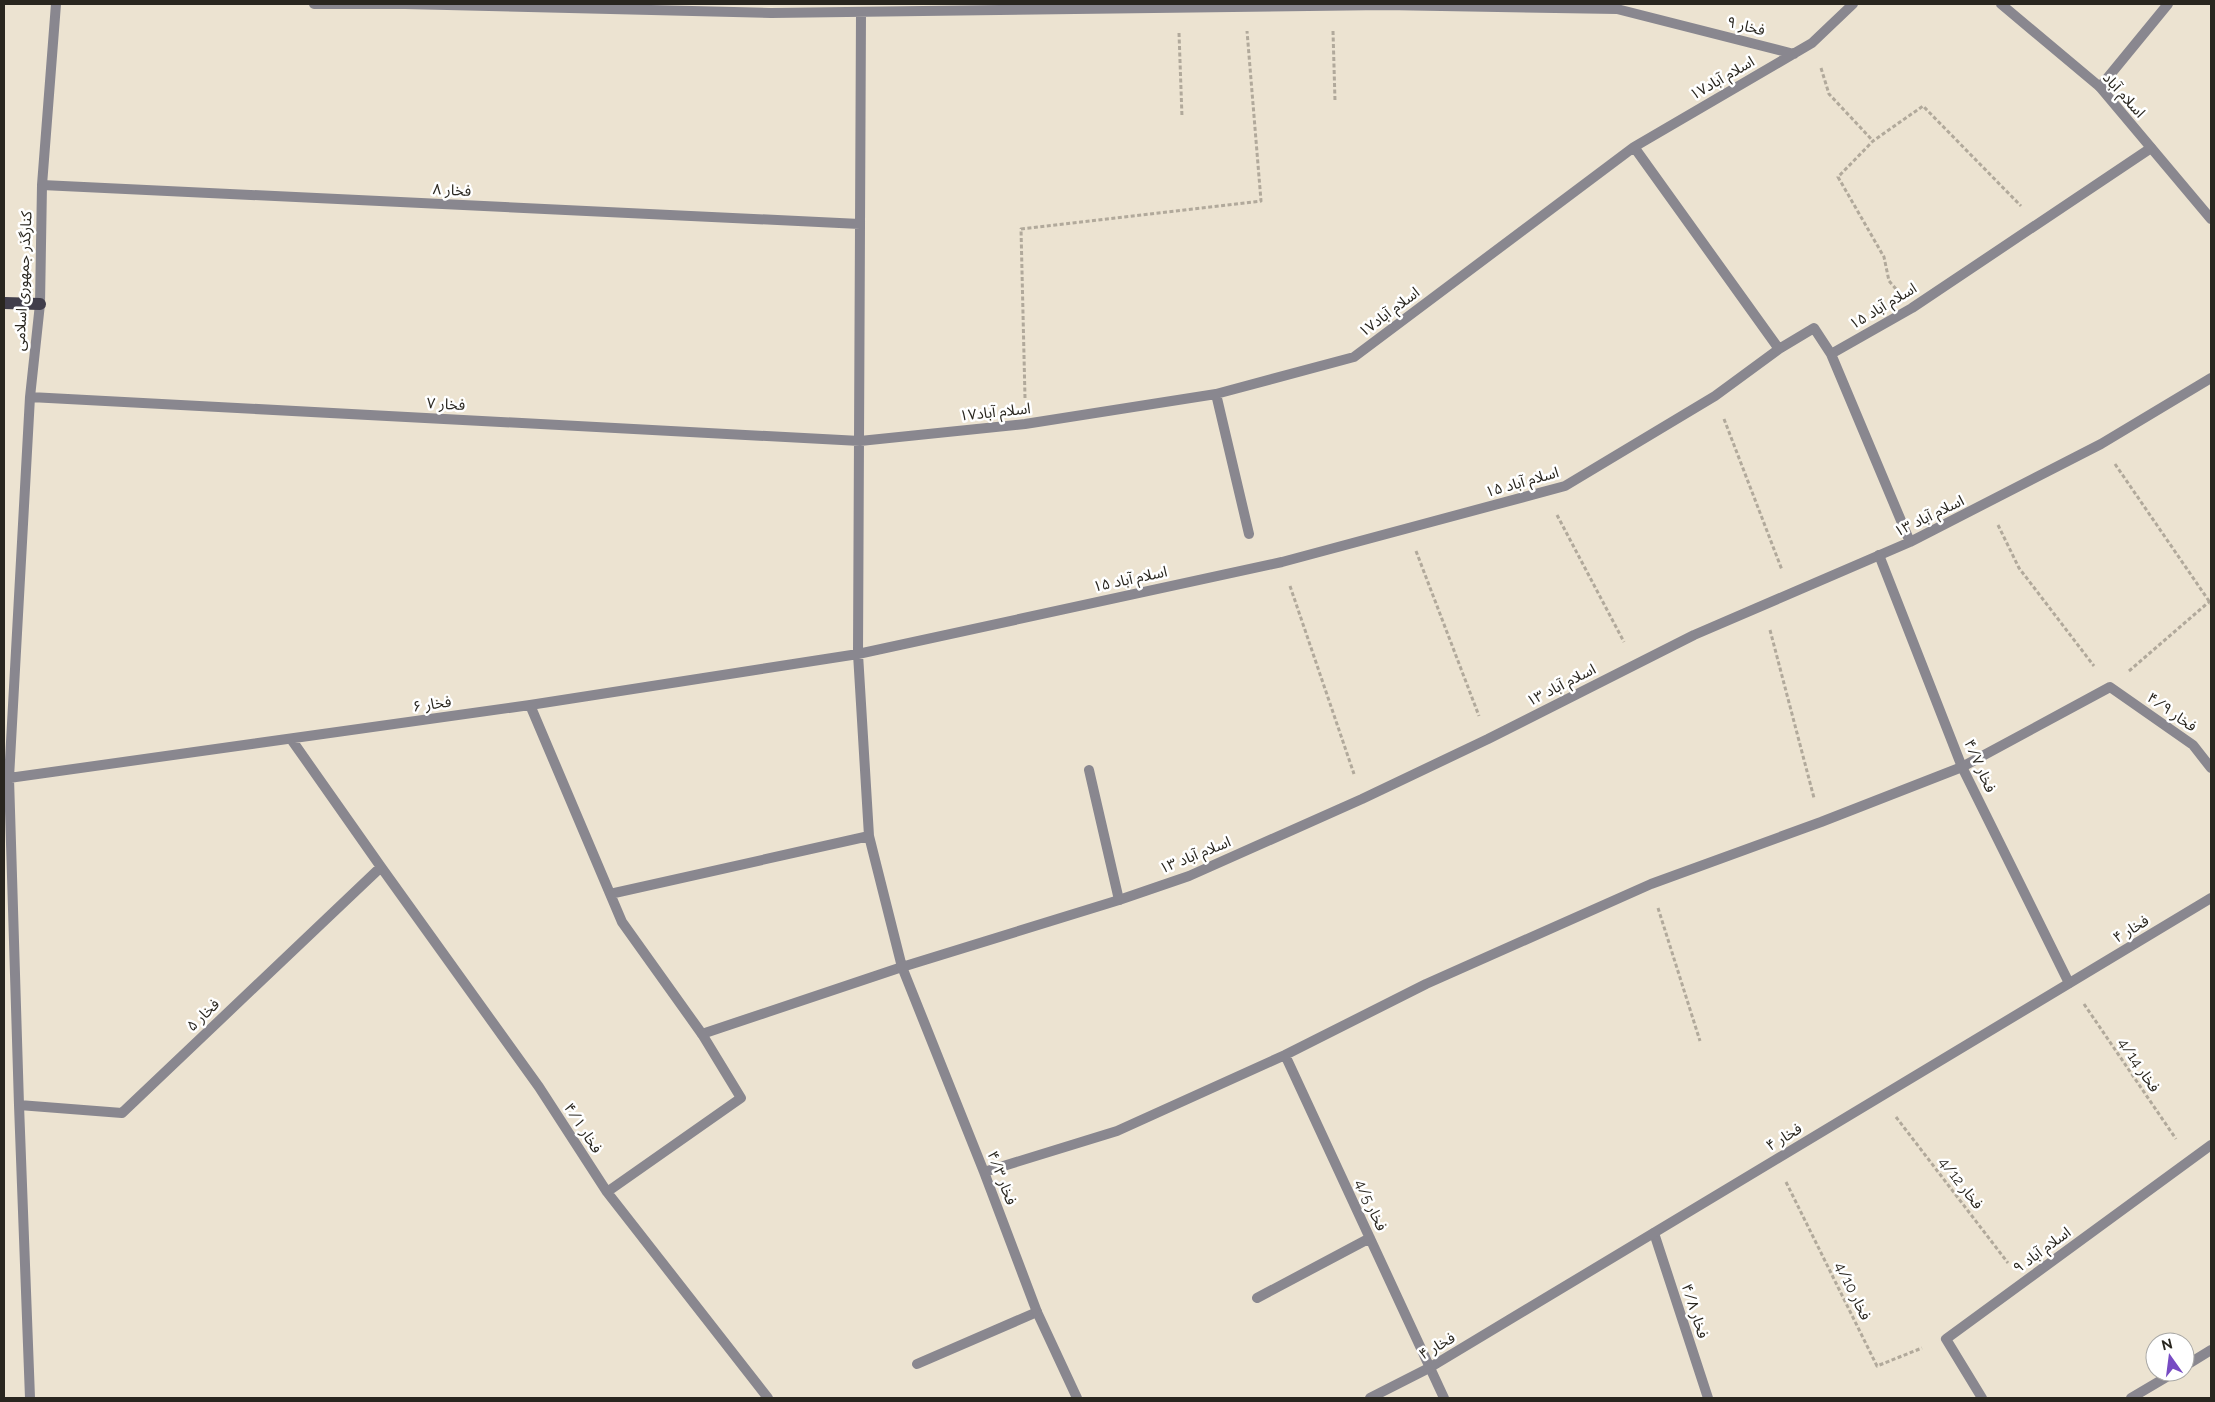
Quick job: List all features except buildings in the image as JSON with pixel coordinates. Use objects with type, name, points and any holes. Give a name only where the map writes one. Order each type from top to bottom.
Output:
[{"type":"main road","points":[[4,303],[40,304]]},
{"type":"street","name":"کنارگذر جمهوری اسلامی","points":[[30,1398],[9,778],[30,397],[40,304],[42,185],[56,4]]},
{"type":"street","name":"فخار ۹","points":[[314,4],[771,8],[860,12],[970,7],[1245,8],[1385,4],[1617,9],[1794,54]]},
{"type":"street","name":"اسلام آباد۱۷","points":[[860,441],[1025,424],[1216,394],[1354,357],[1634,147],[1794,54],[1812,42],[1853,4]]},
{"type":"street","name":"اسلام آباد","points":[[2001,4],[2100,87],[2211,219]]},
{"type":"street","points":[[2100,87],[2168,4]]},
{"type":"street","name":"فخار ۴/۳","points":[[860,12],[858,654],[869,836],[902,967],[984,1172],[1037,1312],[1077,1398]]},
{"type":"street","points":[[1634,147],[1779,350]]},
{"type":"street","name":"اسلام آباد ۱۵","points":[[858,654],[1282,562],[1408,530],[1565,486],[1715,396],[1779,350],[1814,328],[1831,354],[1912,308],[2151,148]]},
{"type":"street","name":"فخار ۸","points":[[42,185],[860,224]]},
{"type":"street","points":[[1831,354],[1910,542]]},
{"type":"street","name":"اسلام آباد ۱۳","points":[[702,1034],[902,967],[1119,900],[1189,876],[1488,739],[1694,635],[1910,542],[2101,444],[2211,378]]},
{"type":"street","points":[[1216,394],[1249,534]]},
{"type":"street","name":"فخار ۷","points":[[30,397],[860,441]]},
{"type":"street","name":"فخار ۴/۷","points":[[1879,555],[1962,767],[2069,983]]},
{"type":"street","name":"فخار ۶","points":[[9,778],[530,705],[858,654]]},
{"type":"street","points":[[984,1172],[1117,1131],[1285,1055],[1426,984],[1651,884],[1821,822],[1962,767],[2110,687]]},
{"type":"street","name":"فخار ۴/۹","points":[[2110,687],[2193,746],[2211,768]]},
{"type":"street","points":[[530,705],[622,922],[702,1034],[741,1098],[606,1192]]},
{"type":"street","name":"فخار ۴/۱","points":[[292,739],[381,867],[539,1087],[606,1192],[768,1398]]},
{"type":"street","points":[[1089,770],[1119,900]]},
{"type":"street","points":[[610,894],[869,836]]},
{"type":"street","name":"فخار ۵","points":[[19,1105],[122,1113],[381,867]]},
{"type":"street","name":"فخار ۴","points":[[1370,1398],[1430,1368],[2211,898]]},
{"type":"street","name":"فخار 4/5","points":[[1285,1055],[1444,1398]]},
{"type":"street","name":"اسلام آباد ۹","points":[[1946,1339],[2211,1145]]},
{"type":"street","name":"فخار ۴/۸","points":[[1654,1233],[1708,1398]]},
{"type":"street","points":[[1257,1298],[1370,1238]]},
{"type":"street","points":[[917,1364],[1037,1312]]},
{"type":"street","points":[[1946,1339],[1982,1398]]},
{"type":"street","points":[[2195,1360],[2211,1350]]},
{"type":"street","points":[[2131,1398],[2158,1382]]},
{"type":"path","points":[[1332,6],[1334,101]]},
{"type":"path","points":[[1178,8],[1182,117]]},
{"type":"path","points":[[1025,424],[1021,229],[1261,201],[1245,8]]},
{"type":"path","points":[[1812,42],[1829,94],[1874,141]]},
{"type":"path","points":[[1912,308],[1889,281],[1884,256],[1838,177],[1874,141],[1923,106],[2039,224]]},
{"type":"path","points":[[1715,396],[1791,594]]},
{"type":"path","points":[[1987,504],[2019,568],[2110,687],[2210,603],[2101,444]]},
{"type":"path","points":[[1545,492],[1636,665]]},
{"type":"path","points":[[1408,530],[1488,739]]},
{"type":"path","points":[[1282,562],[1362,798]]},
{"type":"path","points":[[1764,605],[1821,822]]},
{"type":"path","points":[[1651,884],[1700,1041]]},
{"type":"path","name":"فخار 4/14","points":[[2069,983],[2190,1160]]},
{"type":"path","name":"فخار 4/12","points":[[1881,1096],[2024,1282]]},
{"type":"path","name":"فخار 4/10","points":[[1776,1160],[1877,1366],[1946,1339]]}]
